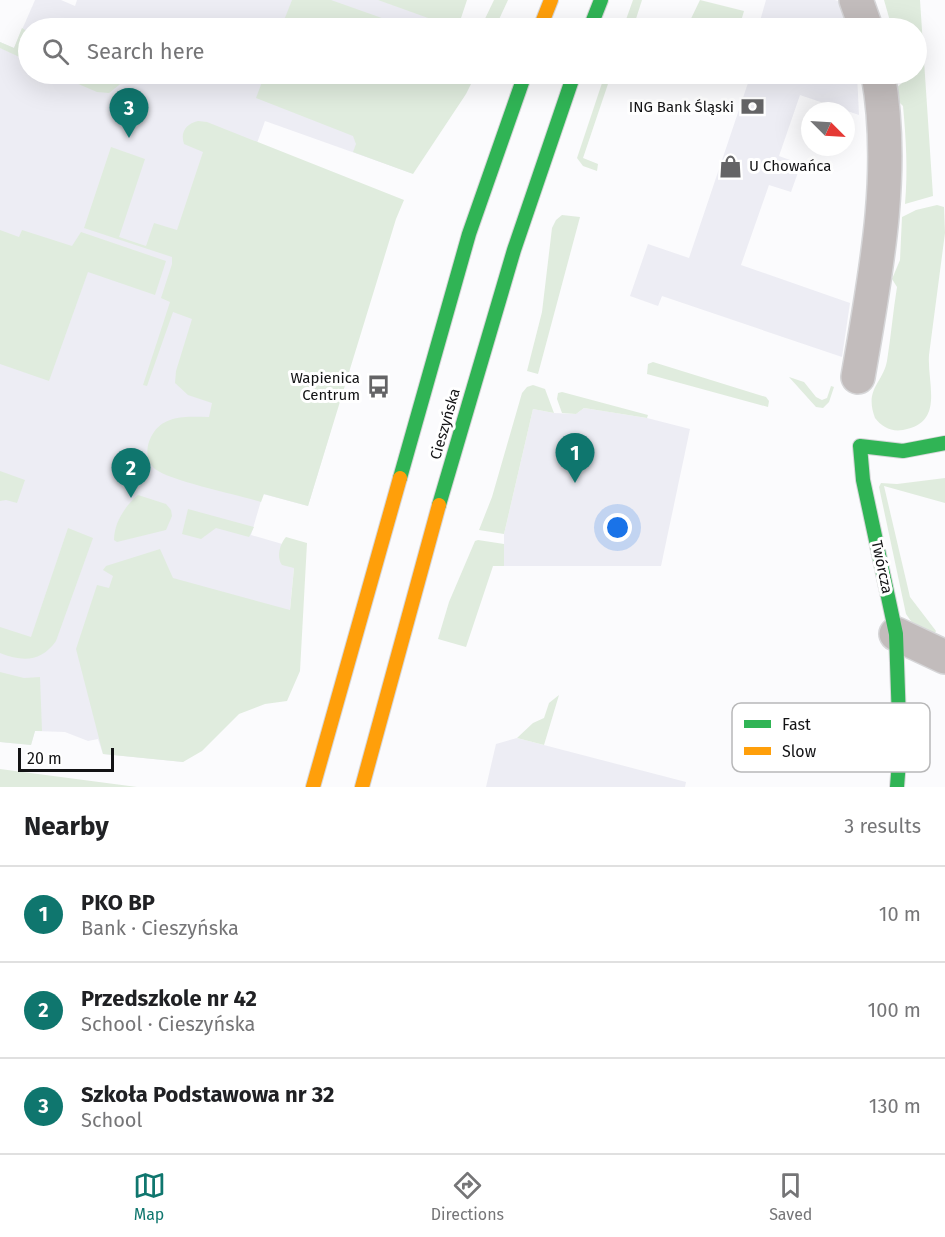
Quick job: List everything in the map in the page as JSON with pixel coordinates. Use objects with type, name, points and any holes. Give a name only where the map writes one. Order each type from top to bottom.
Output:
[{"type":"main road","points":[[544,18],[551,0]]},
{"type":"main road","points":[[594,18],[601,0]]},
{"type":"main road","name":"Cieszyńska","points":[[313,786],[469,234],[522,84]]},
{"type":"main road","name":"Cieszyńska","points":[[362,787],[492,316],[570,84]]},
{"type":"main road","name":"Twórcza","points":[[898,703],[896,634],[863,480],[860,446],[885,452],[905,453],[945,443]]},
{"type":"main road","name":"Twórcza","points":[[897,787],[898,772]]},
{"type":"street","points":[[856,0],[862,18]]},
{"type":"street","points":[[858,377],[872,295],[882,204],[886,140],[880,84]]},
{"type":"street","points":[[896,634],[945,657]]},
{"type":"shaded area","points":[[35,0],[61,0],[75,6],[77,0],[452,0],[448,18],[27,18]]},
{"type":"shaded area","points":[[766,0],[835,0],[841,2],[848,18],[761,18]]},
{"type":"shaded area","points":[[18,39],[18,84],[467,84],[411,173],[265,121],[252,157],[331,430],[308,506],[263,494],[251,535],[296,548],[283,679],[245,695],[183,762],[103,754],[98,739],[88,741],[65,732],[35,731],[31,745],[0,742],[0,42],[14,48]]},
{"type":"shaded area","points":[[748,84],[857,84],[859,115],[855,114],[855,102],[821,102],[800,95],[779,156],[801,164],[791,192],[769,185],[741,265],[850,303],[842,357],[662,296],[658,306],[630,296],[648,244],[689,258]]},
{"type":"shaded area","points":[[584,408],[647,418],[690,429],[661,566],[504,566],[504,534],[533,409],[576,414]]},
{"type":"shaded area","points":[[517,738],[686,782],[685,787],[486,787],[496,744]]},
{"type":"green space","points":[[292,0],[331,0],[382,18],[285,18]]},
{"type":"green space","points":[[378,0],[467,0],[461,18],[428,18]]},
{"type":"green space","points":[[494,0],[508,0],[500,18],[485,18]]},
{"type":"green space","points":[[633,0],[642,0],[636,18],[627,18]]},
{"type":"green space","points":[[700,0],[744,11],[742,18],[691,18]]},
{"type":"green space","points":[[884,0],[920,0],[921,18],[889,18]]},
{"type":"green space","points":[[18,38],[18,56],[0,48],[0,42],[14,48]]},
{"type":"green space","points":[[78,84],[120,84],[109,93],[97,92]]},
{"type":"green space","points":[[261,84],[471,84],[413,174],[353,152],[356,144],[353,136],[256,98]]},
{"type":"green space","points":[[602,84],[608,84],[583,158],[598,164],[597,171],[583,166],[577,158]]},
{"type":"green space","points":[[901,84],[926,84],[933,196],[905,204],[906,155],[903,106],[895,98],[894,90]]},
{"type":"green space","points":[[198,121],[207,122],[404,200],[396,219],[308,506],[264,494],[261,502],[189,483],[163,474],[149,461],[147,451],[149,441],[159,426],[172,419],[209,417],[212,403],[188,395],[175,383],[176,371],[192,319],[173,312],[147,386],[143,385],[170,302],[161,298],[172,264],[172,257],[84,228],[111,147],[145,159],[119,237],[146,246],[154,223],[177,230],[203,152],[184,144],[183,136],[187,126]]},
{"type":"green space","points":[[937,205],[944,207],[945,233],[929,355],[931,401],[929,411],[916,426],[895,430],[884,426],[875,418],[872,400],[875,387],[887,361],[897,287],[892,279],[900,260],[902,217],[916,210]]},
{"type":"green space","points":[[562,215],[580,217],[538,374],[527,371],[542,312],[552,228]]},
{"type":"green space","points":[[0,230],[19,237],[22,230],[72,246],[81,232],[166,261],[155,295],[88,272],[49,381],[0,364]]},
{"type":"green space","points":[[653,362],[766,397],[769,401],[768,407],[647,374],[648,364]]},
{"type":"green space","points":[[789,377],[804,382],[816,397],[822,400],[827,398],[831,386],[834,387],[829,402],[823,408],[816,407]]},
{"type":"green space","points":[[533,385],[545,389],[554,413],[533,409],[504,534],[479,530],[492,497],[522,393],[527,387]]},
{"type":"green space","points":[[562,392],[648,415],[647,418],[584,408],[576,414],[562,413],[557,399],[558,393]]},
{"type":"green space","points":[[0,471],[25,480],[17,503],[0,501]]},
{"type":"green space","points":[[945,478],[945,503],[884,486],[910,597],[936,631],[932,639],[913,624],[906,614],[879,487],[881,483],[897,484]]},
{"type":"green space","points":[[138,495],[166,504],[171,510],[172,516],[166,530],[117,542],[114,540],[114,534],[118,521]]},
{"type":"green space","points":[[188,509],[254,527],[249,537],[216,528],[201,539],[182,534]]},
{"type":"green space","points":[[68,528],[93,538],[56,641],[44,653],[31,658],[16,658],[0,653],[0,627],[31,637]]},
{"type":"green space","points":[[286,537],[307,543],[300,671],[287,701],[265,704],[239,714],[202,751],[183,762],[103,754],[76,649],[97,585],[109,588],[113,576],[103,570],[106,566],[160,549],[173,578],[290,610],[294,568],[282,565],[279,558],[282,543]]},
{"type":"green space","points":[[475,541],[504,544],[504,566],[493,566],[466,647],[438,639],[449,602]]},
{"type":"green space","points":[[0,672],[24,678],[40,677],[42,731],[35,731],[31,745],[0,742]]},
{"type":"green space","points":[[559,695],[544,745],[517,738],[533,723],[544,718],[549,703]]},
{"type":"green space","points":[[0,769],[137,787],[0,787]]},
{"type":"traffic: fast","points":[[594,18],[601,0]]},
{"type":"traffic: fast","points":[[400,478],[469,234],[522,84]]},
{"type":"traffic: fast","points":[[439,505],[514,250],[571,84]]},
{"type":"traffic: fast","points":[[898,703],[896,634],[863,480],[860,446],[903,451],[945,443]]},
{"type":"traffic: fast","points":[[897,787],[898,772]]},
{"type":"traffic: slow","points":[[544,18],[551,0]]},
{"type":"traffic: slow","points":[[313,787],[400,478]]},
{"type":"traffic: slow","points":[[362,787],[439,505]]},
{"type":"place","name":"ING Bank Śląski","points":[[752,107]]},
{"type":"place","name":"Szkoła Podstawowa nr 32","points":[[129,138]]},
{"type":"place","name":"U Chowańca","points":[[731,166]]},
{"type":"place","name":"Wapienica Centrum","points":[[378,387]]},
{"type":"place","name":"PKO BP","points":[[575,483]]},
{"type":"place","name":"Przedszkole nr 42","points":[[131,498]]}]
